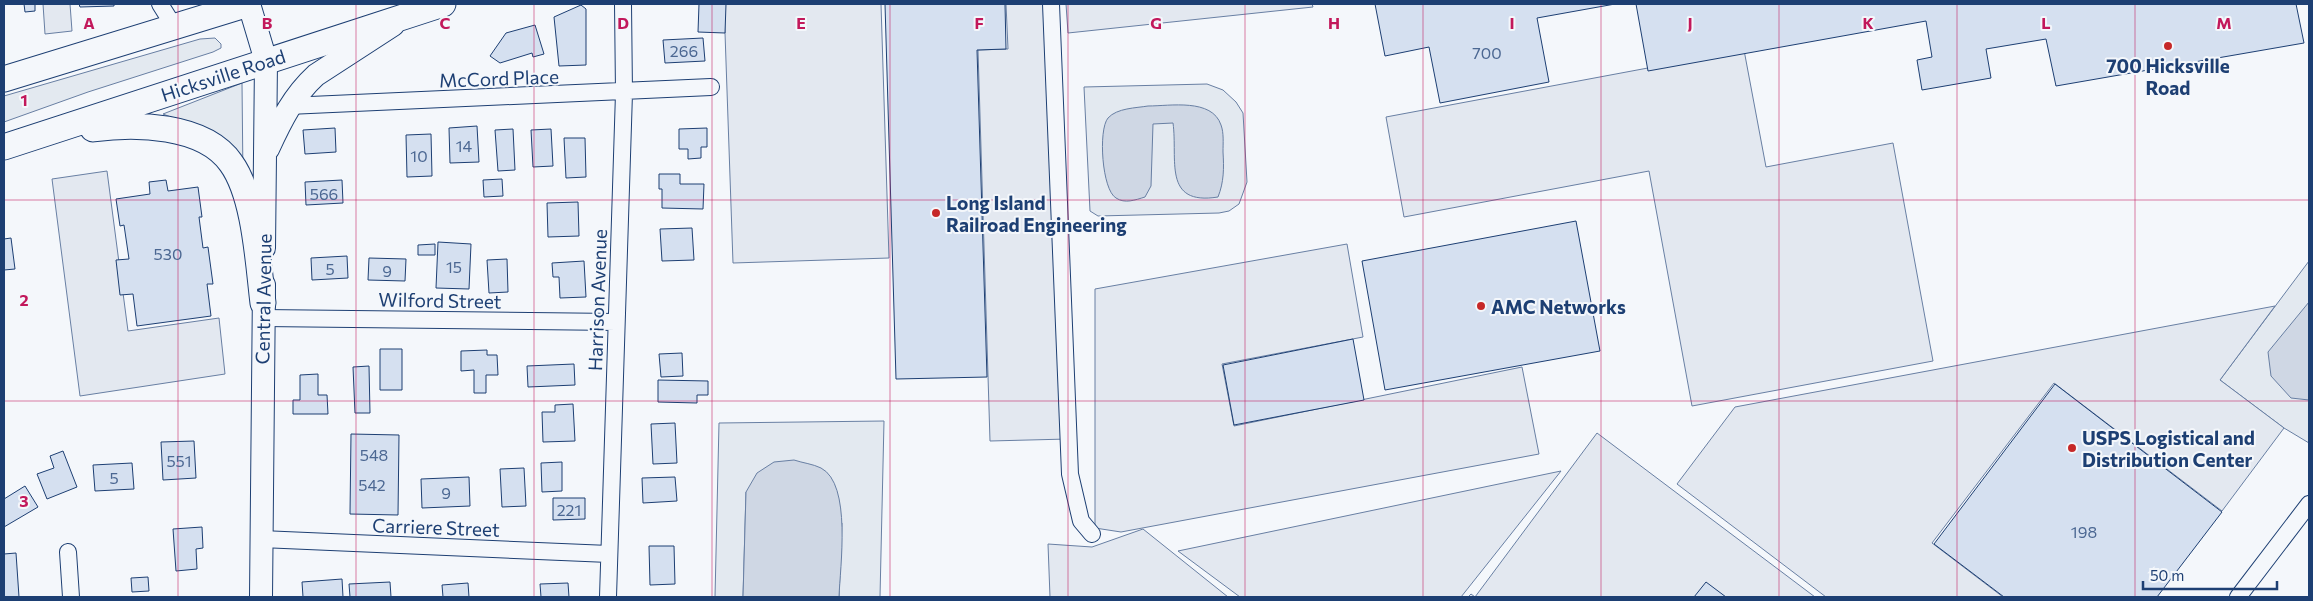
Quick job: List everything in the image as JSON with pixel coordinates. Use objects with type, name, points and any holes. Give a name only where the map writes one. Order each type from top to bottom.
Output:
[{"type":"main road","points":[[4,79],[249,4]]},
{"type":"main road","name":"Central Avenue","points":[[249,4],[266,61],[261,597]]},
{"type":"main road","name":"Hicksville Road","points":[[4,147],[443,4]]},
{"type":"main road","points":[[265,154],[288,106],[316,75],[410,14]]},
{"type":"main road","points":[[4,66],[50,64]]},
{"type":"main road","points":[[33,138],[119,125],[148,126],[181,132],[208,142],[231,162],[241,181],[252,222],[263,311]]},
{"type":"street","points":[[160,4],[175,28]]},
{"type":"street","name":"Harrison Avenue","points":[[608,597],[624,93],[623,4]]},
{"type":"street","points":[[1052,4],[1070,474],[1081,521],[1092,534]]},
{"type":"street","name":"McCord Place","points":[[288,106],[624,93],[711,87]]},
{"type":"street","name":"Wilford Street","points":[[263,311],[616,322]]},
{"type":"street","points":[[2238,597],[2309,504]]},
{"type":"street","name":"Carriere Street","points":[[261,540],[609,554]]},
{"type":"street","points":[[68,552],[70,597]]},
{"type":"shaded area","points":[[43,4],[70,4],[72,31],[45,34]]},
{"type":"shaded area","points":[[724,4],[881,4],[889,258],[733,263]]},
{"type":"shaded area","points":[[1006,4],[1048,4],[1068,439],[990,441],[978,50],[1008,49]]},
{"type":"shaded area","points":[[1066,4],[1312,4],[1313,7],[1068,33]]},
{"type":"shaded area","points":[[215,38],[221,44],[221,48],[213,52],[88,92],[4,122],[4,96],[200,39]]},
{"type":"shaded area","points":[[1744,50],[1766,167],[1893,143],[1933,361],[1692,406],[1649,171],[1404,217],[1386,117]]},
{"type":"shaded area","points":[[242,83],[243,180],[199,128],[163,114]]},
{"type":"shaded area","points":[[1207,84],[1223,90],[1236,102],[1243,113],[1247,182],[1239,204],[1229,211],[1219,213],[1098,216],[1090,211],[1084,87]]},
{"type":"shaded area","points":[[1189,105],[1200,107],[1216,116],[1223,131],[1223,175],[1218,197],[1200,198],[1188,194],[1180,187],[1176,177],[1173,123],[1153,124],[1151,186],[1145,197],[1123,201],[1111,193],[1107,184],[1103,160],[1102,146],[1105,125],[1108,118],[1116,112],[1148,106]]},
{"type":"shaded area","points":[[107,171],[128,331],[219,318],[225,374],[80,396],[52,179]]},
{"type":"shaded area","points":[[1347,244],[1363,337],[1222,364],[1234,426],[1522,367],[1539,454],[1121,532],[1095,528],[1095,289]]},
{"type":"shaded area","points":[[2309,261],[2309,443],[2284,428],[2220,380]]},
{"type":"shaded area","points":[[2309,302],[2309,400],[2291,398],[2271,376],[2268,352]]},
{"type":"shaded area","points":[[2275,306],[2220,380],[2284,428],[2222,511],[2054,383],[1932,543],[2003,597],[1826,597],[1677,484],[1735,407]]},
{"type":"shaded area","points":[[884,421],[880,597],[839,597],[842,523],[746,492],[743,597],[715,597],[719,423]]},
{"type":"shaded area","points":[[1597,433],[1815,597],[1725,597],[1706,583],[1695,597],[1475,597]]},
{"type":"shaded area","points":[[794,460],[821,468],[831,477],[837,491],[841,508],[842,527],[839,597],[743,597],[746,492],[757,473],[774,462]]},
{"type":"shaded area","points":[[1561,471],[1461,597],[1240,597],[1178,551]]},
{"type":"shaded area","points":[[1143,529],[1228,597],[1050,597],[1048,544],[1092,547]]},
{"type":"building","points":[[24,4],[35,4],[35,11],[25,12]]},
{"type":"building","points":[[79,4],[114,4],[114,6],[80,7]]},
{"type":"building","points":[[699,4],[726,4],[725,33],[698,32]]},
{"type":"building","name":"Long Island Railroad Engineering","points":[[885,4],[1005,4],[1006,49],[977,50],[987,377],[896,379]]},
{"type":"building","points":[[1375,4],[1615,4],[1537,18],[1549,82],[1440,103],[1429,47],[1385,56]]},
{"type":"building","name":"700 Hicksville Road","points":[[1636,4],[2296,4],[2304,43],[2056,86],[2046,39],[1986,49],[1991,78],[1922,90],[1917,60],[1932,57],[1926,21],[1648,71]]},
{"type":"building","points":[[581,5],[586,9],[586,65],[559,66],[554,17]]},
{"type":"building","points":[[535,25],[544,54],[533,57],[532,53],[500,63],[490,56],[506,33]]},
{"type":"building","points":[[703,38],[705,61],[665,63],[663,40]]},
{"type":"building","points":[[477,126],[479,162],[450,163],[449,128]]},
{"type":"building","points":[[335,128],[336,152],[305,154],[303,130]]},
{"type":"building","points":[[707,128],[707,147],[701,147],[701,158],[688,159],[688,149],[679,149],[679,129]]},
{"type":"building","points":[[513,129],[515,170],[498,171],[495,130]]},
{"type":"building","points":[[551,129],[553,166],[533,167],[531,130]]},
{"type":"building","points":[[431,134],[432,176],[407,177],[406,135]]},
{"type":"building","points":[[564,138],[585,138],[586,177],[566,178]]},
{"type":"building","points":[[659,174],[680,174],[680,184],[704,184],[703,209],[662,208],[662,189],[659,189]]},
{"type":"building","points":[[502,179],[503,196],[484,197],[483,180]]},
{"type":"building","points":[[166,180],[168,191],[198,187],[202,217],[199,217],[203,248],[208,247],[213,284],[207,284],[211,316],[137,326],[133,294],[120,295],[116,260],[129,259],[124,225],[120,226],[116,199],[150,194],[149,182]]},
{"type":"building","points":[[342,180],[343,203],[306,205],[305,182]]},
{"type":"building","points":[[578,202],[579,236],[548,237],[547,203]]},
{"type":"building","name":"AMC Networks","points":[[1576,221],[1600,351],[1385,390],[1362,261]]},
{"type":"building","points":[[692,228],[694,260],[662,261],[660,229]]},
{"type":"building","points":[[11,238],[15,269],[4,270],[4,239]]},
{"type":"building","points":[[438,242],[471,244],[469,289],[436,288]]},
{"type":"building","points":[[435,244],[435,255],[418,255],[418,245]]},
{"type":"building","points":[[347,256],[348,278],[312,280],[311,258]]},
{"type":"building","points":[[369,258],[406,259],[405,281],[368,280]]},
{"type":"building","points":[[507,259],[508,292],[489,293],[487,260]]},
{"type":"building","points":[[584,261],[586,297],[560,298],[559,277],[553,277],[552,263]]},
{"type":"building","points":[[1353,339],[1364,400],[1234,425],[1223,365]]},
{"type":"building","points":[[380,349],[402,349],[402,390],[380,390]]},
{"type":"building","points":[[487,350],[487,355],[497,355],[498,375],[486,375],[486,393],[474,393],[474,370],[461,371],[461,351]]},
{"type":"building","points":[[682,353],[683,376],[661,377],[659,354]]},
{"type":"building","points":[[574,364],[575,385],[528,387],[527,366]]},
{"type":"building","points":[[369,366],[370,413],[355,413],[353,367]]},
{"type":"building","points":[[318,374],[318,395],[327,395],[328,414],[293,414],[293,400],[300,400],[300,375]]},
{"type":"building","points":[[658,380],[708,381],[708,395],[697,395],[697,403],[658,402]]},
{"type":"building","name":"USPS Logistical and Distribution Center","points":[[2055,384],[2222,512],[2157,597],[2004,597],[1934,544]]},
{"type":"building","points":[[573,404],[575,441],[543,442],[542,412],[555,412],[555,405]]},
{"type":"building","points":[[675,423],[677,463],[653,464],[651,424]]},
{"type":"building","points":[[351,434],[399,435],[398,515],[350,514]]},
{"type":"building","points":[[194,441],[196,478],[163,480],[161,442]]},
{"type":"building","points":[[63,451],[77,487],[47,499],[37,474],[54,468],[50,456]]},
{"type":"building","points":[[562,462],[562,491],[542,492],[541,463]]},
{"type":"building","points":[[132,463],[134,489],[95,491],[93,465]]},
{"type":"building","points":[[524,468],[526,506],[502,507],[500,469]]},
{"type":"building","points":[[469,477],[470,506],[422,508],[421,479]]},
{"type":"building","points":[[675,477],[677,501],[643,503],[642,478]]},
{"type":"building","points":[[25,486],[38,507],[4,527],[4,499]]},
{"type":"building","points":[[553,498],[585,498],[585,519],[553,520]]},
{"type":"building","points":[[202,527],[203,548],[196,549],[197,569],[176,571],[173,529]]},
{"type":"building","points":[[649,546],[674,546],[675,584],[650,585]]},
{"type":"building","points":[[16,553],[19,597],[4,597],[4,554]]},
{"type":"building","points":[[148,577],[149,591],[132,592],[131,578]]},
{"type":"building","points":[[342,579],[343,597],[303,597],[302,582]]},
{"type":"building","points":[[390,582],[391,597],[350,597],[349,584]]},
{"type":"building","points":[[1706,582],[1726,597],[1694,597]]},
{"type":"building","points":[[468,583],[469,597],[443,597],[442,585]]},
{"type":"building","points":[[568,583],[569,597],[541,597],[540,584]]},
{"type":"place","name":"700 Hicksville Road","points":[[2168,46]]},
{"type":"place","name":"Long Island Railroad Engineering","points":[[936,213]]},
{"type":"place","name":"AMC Networks","points":[[1481,306]]},
{"type":"place","name":"USPS Logistical and Distribution Center","points":[[2072,448]]}]
